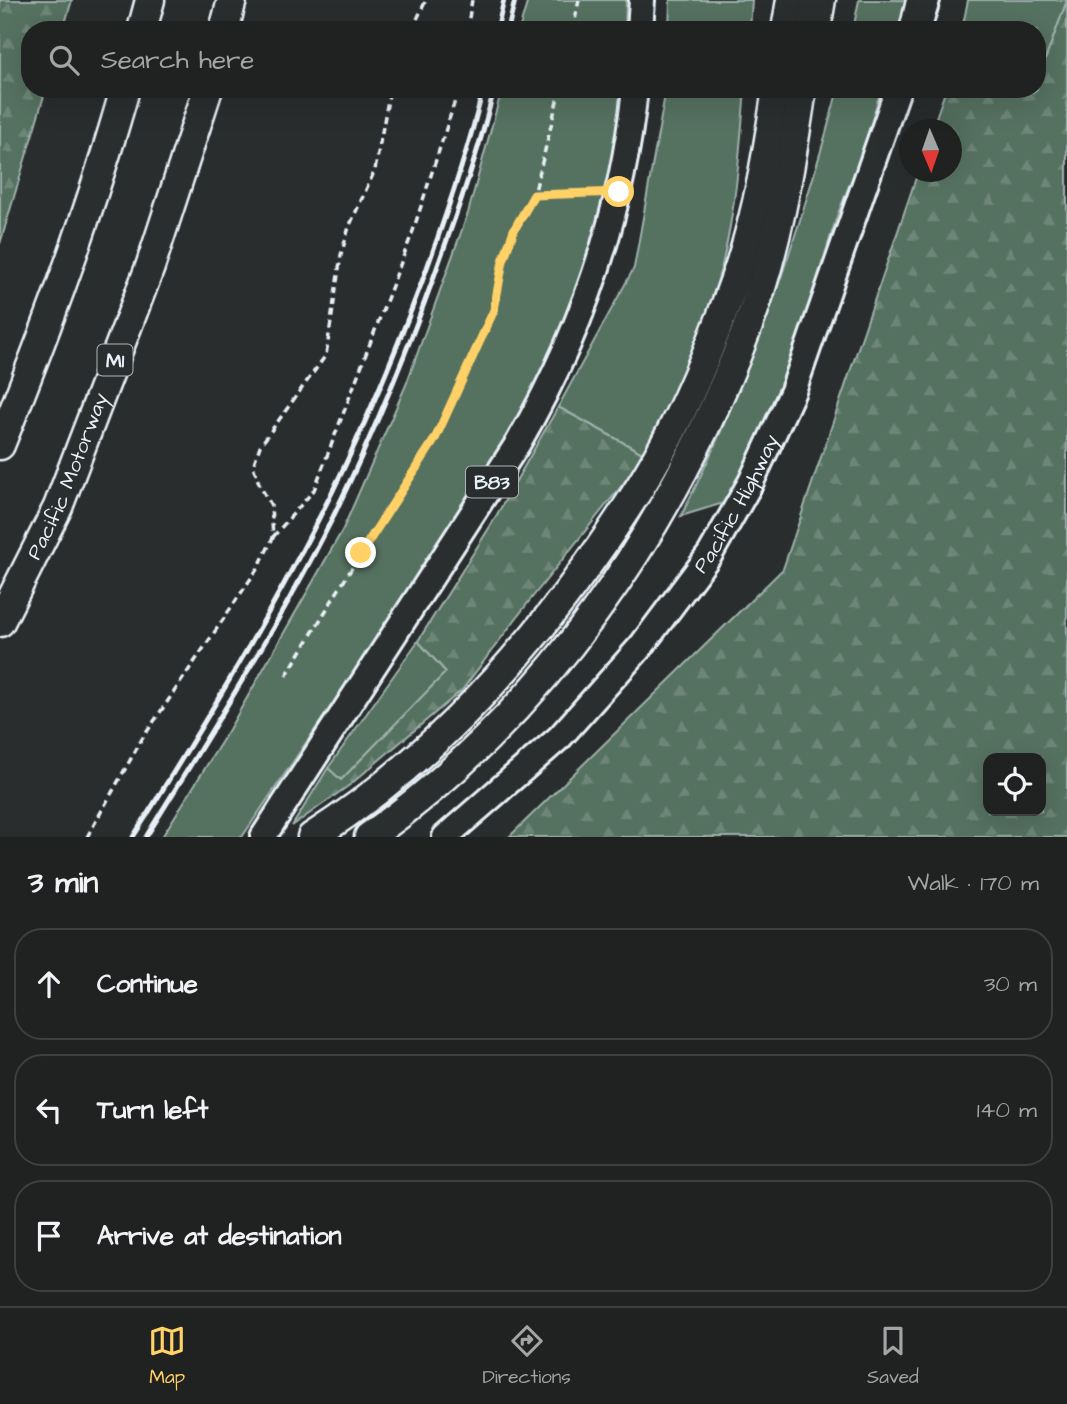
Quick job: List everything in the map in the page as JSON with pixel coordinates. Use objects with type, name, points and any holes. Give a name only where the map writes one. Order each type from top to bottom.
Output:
[{"type":"highway","points":[[144,21],[150,0]]},
{"type":"highway","points":[[226,21],[232,0]]},
{"type":"highway","points":[[788,21],[791,0]]},
{"type":"highway","points":[[812,21],[816,0]]},
{"type":"highway","points":[[0,445],[35,358],[107,156],[123,98]]},
{"type":"highway","name":"Pacific Motorway","points":[[0,622],[58,507],[150,267],[205,98]]},
{"type":"highway","points":[[312,837],[397,776],[475,704],[554,613],[628,509],[671,433],[709,347],[739,269],[766,162],[776,98]]},
{"type":"highway","points":[[369,837],[458,765],[515,711],[590,620],[641,546],[673,492],[714,408],[747,330],[778,221],[801,98]]},
{"type":"main road","points":[[641,21],[642,0]]},
{"type":"main road","points":[[921,21],[927,0]]},
{"type":"main road","name":"B83","points":[[263,837],[536,412],[582,311],[604,245],[630,140],[634,98]]},
{"type":"main road","name":"Pacific Highway","points":[[445,837],[560,737],[642,645],[710,554],[751,482],[793,391],[895,98]]},
{"type":"lane","points":[[828,21],[831,0]]},
{"type":"lane","points":[[906,21],[911,0]]},
{"type":"lane","points":[[843,252],[886,98]]},
{"type":"lane","points":[[747,330],[779,250],[797,183]]},
{"type":"path","points":[[416,21],[426,0]]},
{"type":"path","points":[[468,21],[472,0]]},
{"type":"path","points":[[575,21],[579,0]]},
{"type":"path","points":[[273,538],[271,505],[253,466],[260,446],[326,355],[341,255],[349,227],[374,170],[388,98]]},
{"type":"path","points":[[87,837],[142,739],[258,568],[273,538],[314,490],[412,231],[455,98]]},
{"type":"path","points":[[286,676],[435,439],[494,310],[503,261],[514,230],[534,195],[558,98]]},
{"type":"path","points":[[534,195],[619,192]]},
{"type":"green space","points":[[0,0],[72,0],[66,21],[21,21],[21,98],[43,98],[0,244]]},
{"type":"green space","points":[[528,0],[626,0],[625,21],[522,21]]},
{"type":"green space","points":[[670,0],[752,0],[751,21],[669,21]]},
{"type":"green space","points":[[859,0],[905,0],[900,21],[855,21]]},
{"type":"green space","points":[[968,0],[1067,0],[1046,57],[1046,21],[964,21]]},
{"type":"green space","points":[[1067,1],[1067,837],[509,837],[783,569],[915,182],[962,182],[962,119],[936,119],[943,98],[1046,98],[1046,58]]},
{"type":"green space","points":[[500,98],[622,98],[605,204],[572,311],[513,438],[242,837],[162,837],[227,733],[343,529],[406,385],[468,213]]},
{"type":"green space","points":[[664,98],[744,98],[734,200],[722,265],[697,337],[646,455],[558,407],[634,268]]},
{"type":"green space","points":[[836,98],[878,98],[864,148],[837,216],[795,350],[769,415],[727,502],[681,516],[751,360],[807,199]]},
{"type":"green space","points":[[558,407],[646,455],[462,690],[351,784],[292,826],[328,768],[341,780],[446,672],[418,641],[491,525]]},
{"type":"green space","points":[[418,641],[446,672],[341,780],[328,768]]},
{"type":"railway","points":[[499,21],[504,0]]},
{"type":"railway","points":[[510,21],[515,0]]},
{"type":"railway","points":[[133,837],[252,641],[297,561],[346,463],[385,376],[429,263],[481,98]]},
{"type":"railway","points":[[146,837],[265,641],[310,562],[347,488],[391,388],[431,285],[471,171],[492,98]]},
{"type":"route","points":[[361,553],[435,439],[494,310],[503,261],[514,230],[534,195],[619,192]]}]
